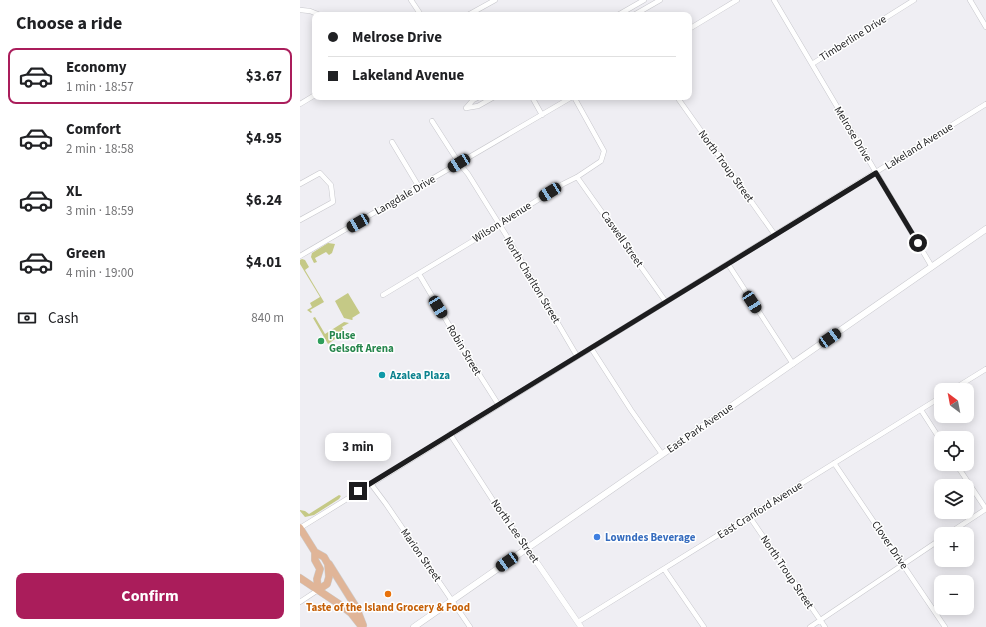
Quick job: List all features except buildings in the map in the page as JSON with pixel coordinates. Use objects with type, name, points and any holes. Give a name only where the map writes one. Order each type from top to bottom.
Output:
[{"type":"main road","name":"East Park Avenue","points":[[414,627],[986,229]]},
{"type":"main road","points":[[300,528],[315,552],[324,557],[356,606],[363,627]]},
{"type":"main road","points":[[315,552],[315,560],[320,569],[318,590]]},
{"type":"main road","points":[[318,590],[326,584],[329,577],[328,564]]},
{"type":"main road","points":[[300,578],[351,613],[363,627]]},
{"type":"street","points":[[411,0],[419,12]]},
{"type":"street","points":[[473,12],[495,0]]},
{"type":"street","points":[[625,12],[644,0]]},
{"type":"street","points":[[638,12],[654,1],[660,0]]},
{"type":"street","points":[[692,27],[737,0]]},
{"type":"street","name":"Melrose Drive","points":[[774,0],[932,267]]},
{"type":"street","name":"Timberline Drive","points":[[812,64],[914,0]]},
{"type":"street","points":[[970,0],[986,27]]},
{"type":"street","points":[[300,10],[312,12]]},
{"type":"street","points":[[300,104],[312,97]]},
{"type":"street","points":[[473,100],[466,108],[478,106],[489,100]]},
{"type":"street","points":[[534,100],[542,115]]},
{"type":"street","name":"Langdale Drive","points":[[300,256],[568,100]]},
{"type":"street","name":"Wilson Avenue","points":[[383,295],[601,161],[604,151],[575,100]]},
{"type":"street","name":"North Troup Street","points":[[679,100],[775,236]]},
{"type":"street","name":"Lakeland Avenue","points":[[300,528],[498,404],[775,236],[986,104]]},
{"type":"street","name":"North Charlton Street","points":[[432,121],[459,163],[468,174],[499,224],[577,356]]},
{"type":"street","points":[[392,142],[419,187]]},
{"type":"street","points":[[300,184],[320,173],[331,185],[332,202],[300,220]]},
{"type":"street","name":"Caswell Street","points":[[577,177],[666,302]]},
{"type":"street","points":[[728,264],[793,364]]},
{"type":"street","name":"Robin Street","points":[[419,274],[498,404]]},
{"type":"street","points":[[591,348],[631,410],[662,454]]},
{"type":"street","points":[[963,383],[986,369]]},
{"type":"street","name":"East Cranford Avenue","points":[[580,625],[664,569],[934,401]]},
{"type":"street","points":[[920,410],[934,431]]},
{"type":"street","name":"North Lee Street","points":[[450,434],[498,508],[580,625]]},
{"type":"street","name":"Clover Drive","points":[[834,463],[945,627]]},
{"type":"street","points":[[959,527],[986,509],[961,471]]},
{"type":"street","name":"Marion Street","points":[[370,484],[386,504],[470,627]]},
{"type":"street","name":"North Troup Street","points":[[750,516],[825,627]]},
{"type":"street","points":[[810,627],[934,543]]},
{"type":"street","points":[[664,569],[704,627]]},
{"type":"street","points":[[300,602],[318,590]]},
{"type":"green space","points":[[328,243],[335,244],[332,253],[329,255],[326,252],[315,258],[317,262],[314,263],[311,257],[312,253]]},
{"type":"green space","points":[[300,260],[305,260],[309,267],[305,270],[324,302],[310,310],[312,312],[311,313],[307,310],[312,307],[310,303],[320,297],[300,264]]},
{"type":"green space","points":[[348,293],[360,313],[352,318],[352,320],[344,318],[335,301]]},
{"type":"green space","points":[[315,317],[325,334],[344,322],[349,323],[342,327],[345,332],[328,344],[313,318]]},
{"type":"green space","points":[[339,495],[341,496],[339,499],[314,515],[305,517],[300,511],[305,511],[309,514]]},
{"type":"place","name":"Pulse Gelsoft Arena","points":[[321,341]]},
{"type":"place","name":"Azalea Plaza","points":[[382,375]]},
{"type":"place","name":"Lowndes Beverage","points":[[597,537]]},
{"type":"place","name":"Taste of the Island Grocery & Food","points":[[388,594]]},
{"type":"route","points":[[358,491],[876,173],[918,243]]}]
